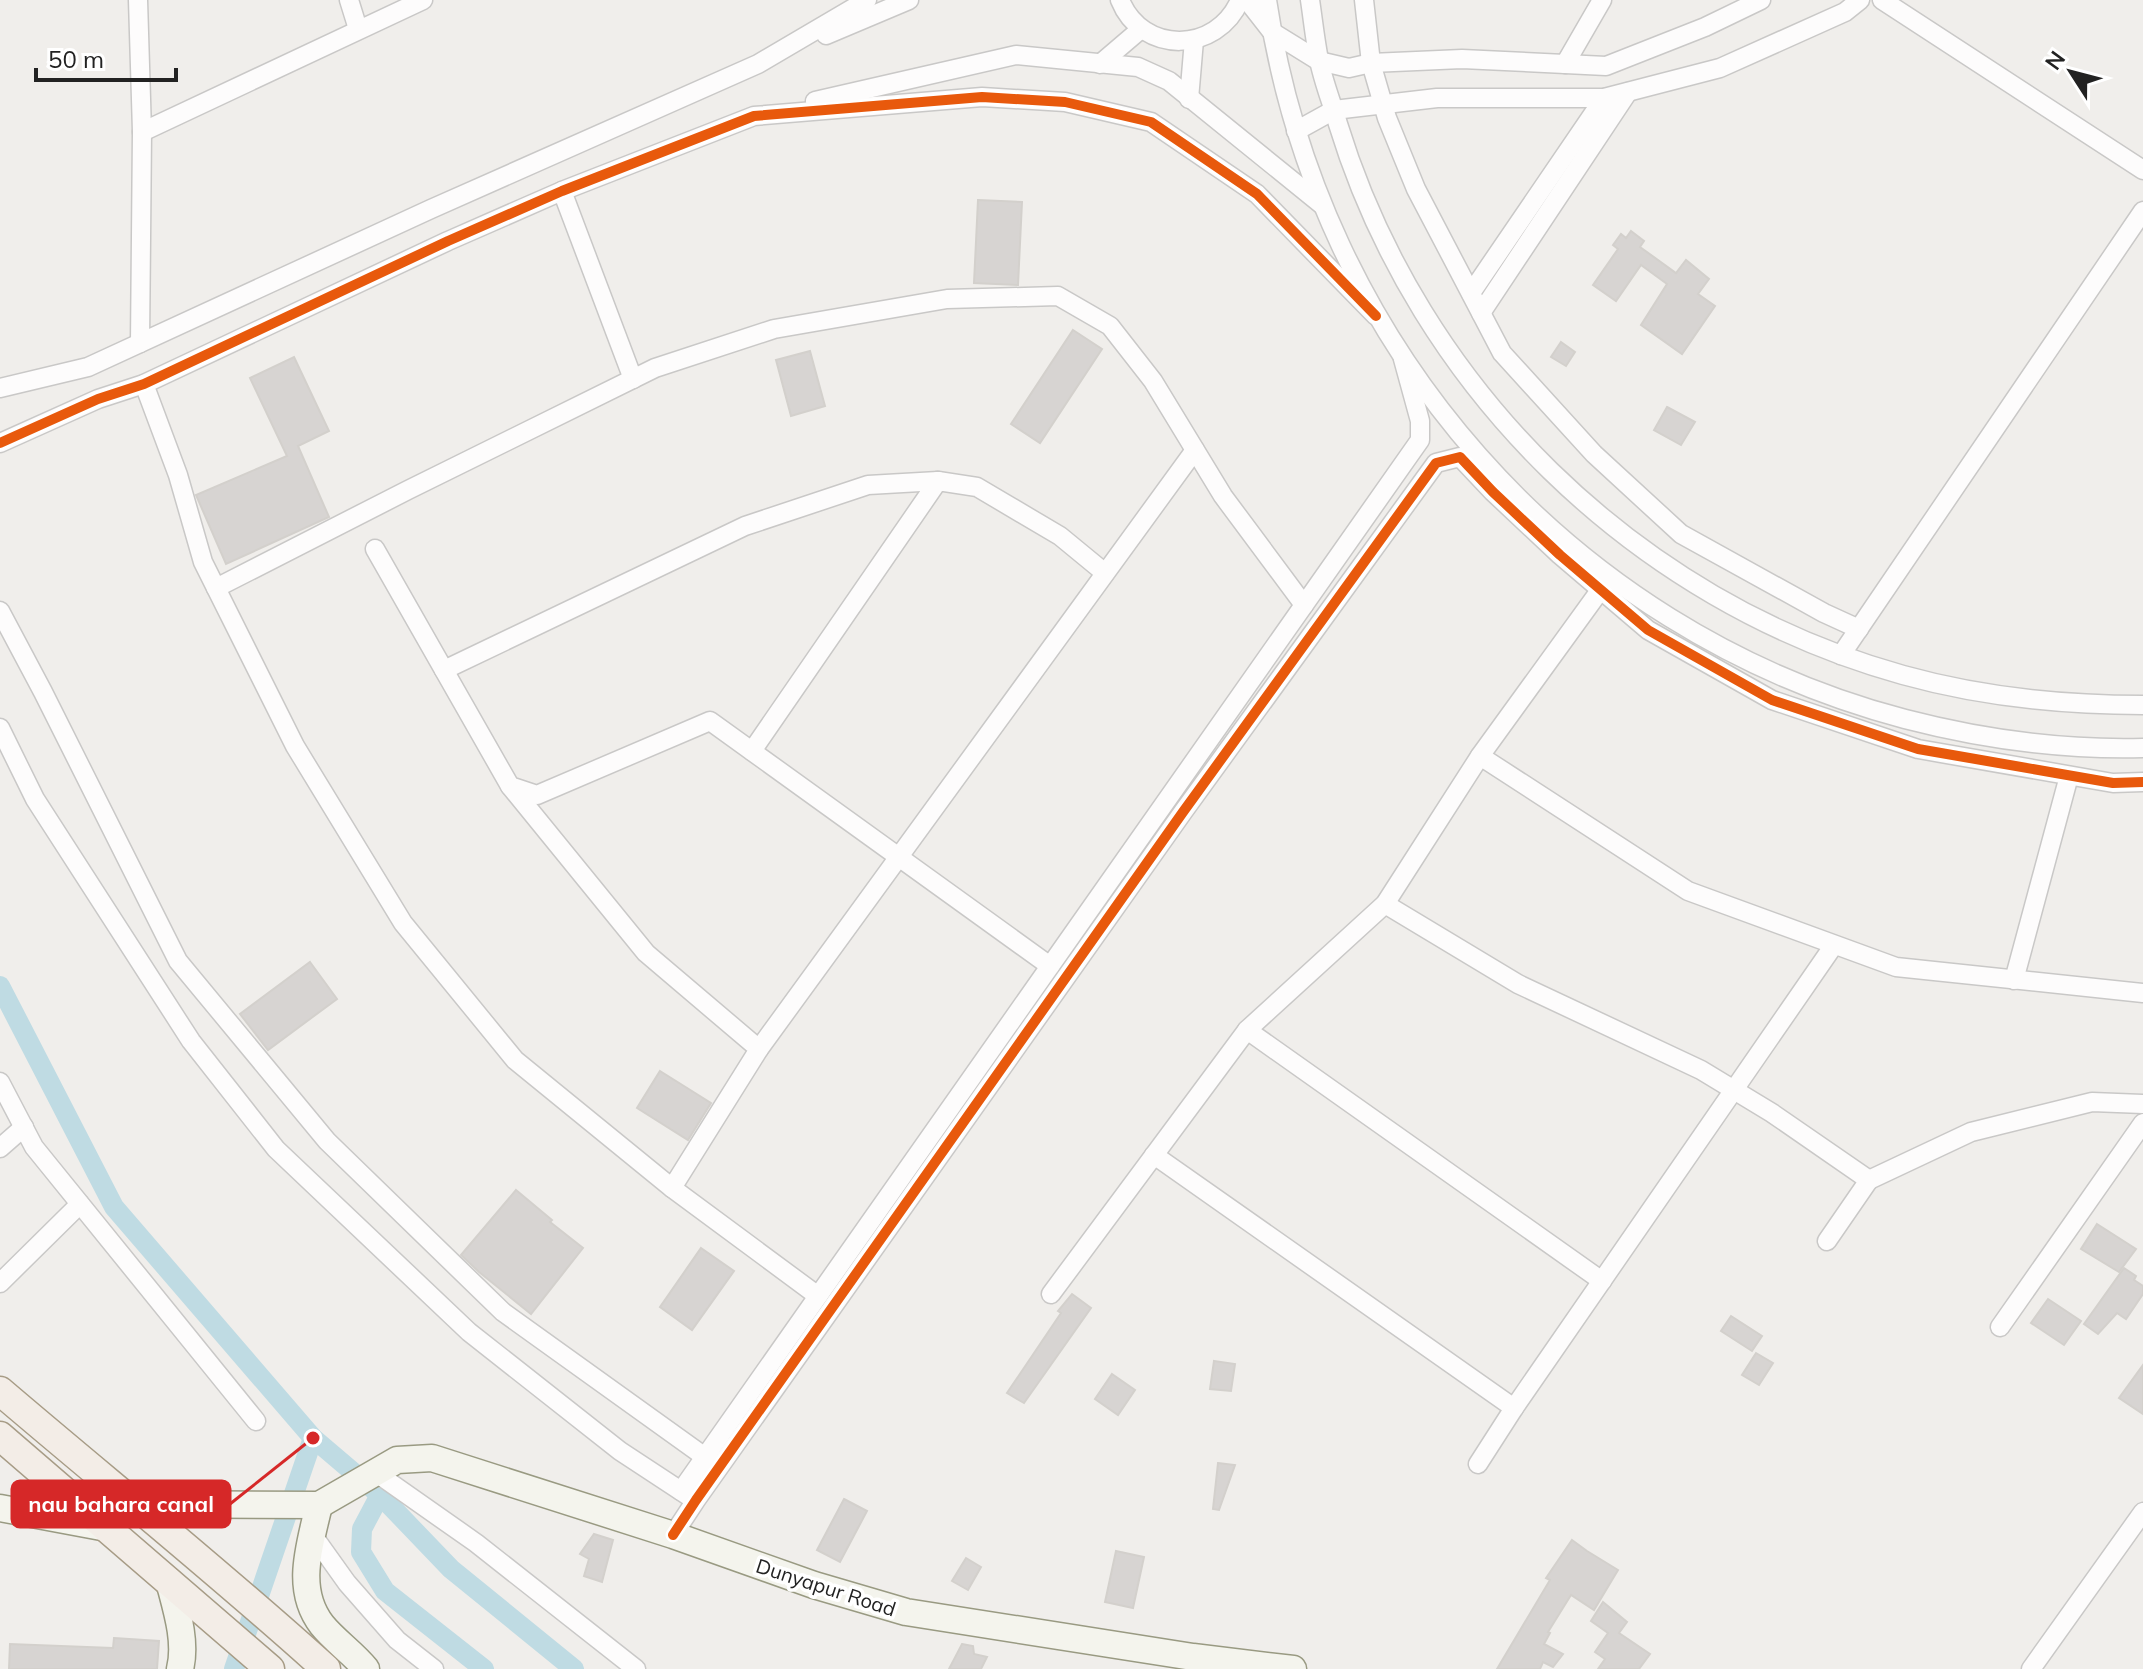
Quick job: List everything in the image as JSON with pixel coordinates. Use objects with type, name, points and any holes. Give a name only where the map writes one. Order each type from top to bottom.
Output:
[{"type":"main road","points":[[0,1391],[220,1575],[326,1669]]},
{"type":"main road","points":[[0,1436],[266,1666]]},
{"type":"main road","name":"Dunyapur Road","points":[[318,1502],[397,1460],[432,1458],[673,1535],[814,1585],[906,1612],[1193,1657],[1293,1669]]},
{"type":"main road","points":[[132,1504],[318,1502],[306,1565],[309,1600],[324,1627],[366,1669]]},
{"type":"main road","points":[[0,1508],[107,1528]]},
{"type":"main road","points":[[169,1581],[178,1618],[180,1669]]},
{"type":"street","points":[[138,0],[142,132],[140,343]]},
{"type":"street","points":[[349,0],[358,29]]},
{"type":"street","points":[[142,132],[423,0]]},
{"type":"street","points":[[758,64],[865,0]]},
{"type":"street","points":[[0,388],[88,367],[431,209],[909,0]]},
{"type":"street","points":[[1120,0],[1141,29],[1166,40],[1180,42],[1194,40],[1220,28],[1240,0]]},
{"type":"street","points":[[1247,0],[1272,32],[1319,61],[1349,68],[1371,63],[1462,59],[1606,66],[1705,27],[1761,0]]},
{"type":"street","points":[[1267,0],[1296,131],[1323,206],[1376,316],[1403,359],[1463,440],[1533,513],[1571,547],[1652,607],[1729,651],[1833,697],[1930,725],[2029,743],[2143,748]]},
{"type":"street","points":[[1310,0],[1319,61],[1334,110],[1363,194],[1406,284],[1460,368],[1524,445],[1596,513],[1676,573],[1763,622],[1841,655],[1902,675],[2000,696],[2050,702],[2143,705]]},
{"type":"street","points":[[1364,0],[1371,63],[1383,105],[1416,189],[1502,353],[1594,454],[1681,534],[1859,629]]},
{"type":"street","points":[[1565,64],[1602,0]]},
{"type":"street","points":[[1296,131],[1334,110],[1437,98],[1604,98],[1720,68],[1845,12],[1860,0]]},
{"type":"street","points":[[1882,0],[2143,170]]},
{"type":"street","points":[[1100,64],[1141,29]]},
{"type":"street","points":[[1189,99],[1194,40]]},
{"type":"street","points":[[0,443],[98,399],[144,384],[434,247],[562,191],[754,116],[1016,55],[1138,67],[1169,81],[1323,206]]},
{"type":"street","points":[[1481,313],[1628,92]]},
{"type":"street","points":[[754,116],[982,97],[1065,102],[1151,122],[1257,194],[1376,316]]},
{"type":"street","points":[[1471,293],[1604,98]]},
{"type":"street","points":[[562,191],[633,379]]},
{"type":"street","points":[[1841,655],[2143,211]]},
{"type":"street","points":[[216,588],[655,368],[774,329],[947,299],[1058,296],[1110,326],[1153,381],[1223,496],[1304,605]]},
{"type":"street","points":[[712,1462],[818,1296],[1420,440],[1420,421],[1403,359]]},
{"type":"street","points":[[88,367],[98,399]]},
{"type":"street","points":[[144,384],[178,475],[203,562],[295,746],[403,923],[515,1060],[672,1188],[818,1296]]},
{"type":"street","points":[[672,1188],[759,1049],[1195,450]]},
{"type":"street","points":[[673,1535],[688,1496],[712,1462],[1436,463],[1460,457],[1538,534],[1648,630],[1772,700],[1918,749],[2113,783],[2143,782]]},
{"type":"street","points":[[444,670],[745,526],[868,485],[938,481],[977,487],[1060,536],[1105,573]]},
{"type":"street","points":[[752,751],[938,481]]},
{"type":"street","points":[[375,549],[510,786],[646,953],[759,1049]]},
{"type":"street","points":[[1051,1294],[1247,1030],[1385,904],[1480,756],[1601,589]]},
{"type":"street","points":[[0,611],[178,961],[327,1141],[503,1312],[712,1462]]},
{"type":"street","points":[[510,786],[537,795],[710,721],[1050,966]]},
{"type":"street","points":[[0,728],[35,799],[191,1041],[276,1149],[469,1332],[620,1451],[688,1496]]},
{"type":"street","points":[[1480,756],[1688,891],[1834,945],[1896,967],[2143,993]]},
{"type":"street","points":[[2014,980],[2069,776]]},
{"type":"street","points":[[1385,904],[1518,984],[1701,1070],[1772,1113],[1869,1180]]},
{"type":"street","points":[[1478,1464],[1834,945]]},
{"type":"street","points":[[1247,1030],[1602,1281]]},
{"type":"street","points":[[0,1082],[34,1147],[256,1421]]},
{"type":"street","points":[[1827,1241],[1869,1180],[1971,1132],[2092,1102],[2143,1104]]},
{"type":"street","points":[[2000,1327],[2143,1123]]},
{"type":"street","points":[[0,1148],[24,1127]]},
{"type":"street","points":[[1154,1155],[1514,1408]]},
{"type":"street","points":[[0,1283],[80,1204]]},
{"type":"street","points":[[375,1472],[476,1543],[636,1669]]},
{"type":"street","points":[[2031,1669],[2143,1512]]},
{"type":"street","points":[[312,1534],[347,1583],[397,1640],[434,1669]]},
{"type":"building","points":[[978,200],[1022,202],[1018,285],[974,283]]},
{"type":"building","points":[[1631,231],[1644,241],[1640,247],[1676,273],[1686,260],[1709,279],[1698,294],[1715,306],[1682,354],[1641,325],[1667,284],[1641,265],[1616,301],[1593,285],[1618,249],[1613,245],[1621,234],[1626,238]]},
{"type":"building","points":[[1073,330],[1102,349],[1040,443],[1011,424]]},
{"type":"building","points":[[1561,342],[1575,352],[1566,366],[1551,357]]},
{"type":"building","points":[[810,351],[825,406],[791,416],[776,360]]},
{"type":"building","points":[[294,357],[329,431],[298,446],[329,517],[226,564],[196,495],[287,456],[250,378]]},
{"type":"building","points":[[1667,407],[1695,422],[1681,445],[1654,430]]},
{"type":"building","points":[[310,962],[337,999],[268,1050],[240,1014]]},
{"type":"building","points":[[660,1071],[711,1103],[688,1140],[637,1108]]},
{"type":"building","points":[[516,1190],[583,1248],[531,1314],[461,1255]]},
{"type":"building","points":[[2097,1224],[2136,1249],[2119,1272],[2081,1249]]},
{"type":"building","points":[[701,1248],[734,1271],[692,1330],[660,1307]]},
{"type":"building","points":[[2124,1268],[2136,1276],[2134,1280],[2143,1286],[2143,1294],[2126,1319],[2117,1313],[2098,1334],[2084,1324]]},
{"type":"building","points":[[1072,1294],[1091,1308],[1024,1403],[1007,1393]]},
{"type":"building","points":[[2048,1299],[2081,1321],[2064,1345],[2031,1323]]},
{"type":"building","points":[[1731,1316],[1762,1336],[1752,1351],[1721,1331]]},
{"type":"building","points":[[1756,1353],[1773,1363],[1759,1385],[1742,1375]]},
{"type":"building","points":[[1214,1361],[1235,1364],[1231,1391],[1210,1389]]},
{"type":"building","points":[[2143,1365],[2143,1414],[2119,1398]]},
{"type":"building","points":[[1112,1374],[1135,1390],[1118,1415],[1095,1399]]},
{"type":"building","points":[[1218,1463],[1235,1465],[1219,1510],[1213,1509]]},
{"type":"building","points":[[844,1499],[867,1511],[840,1562],[817,1550]]},
{"type":"building","points":[[594,1534],[613,1540],[602,1582],[584,1576],[589,1559],[580,1554]]},
{"type":"building","points":[[1572,1540],[1618,1570],[1594,1610],[1571,1595],[1544,1644],[1563,1654],[1553,1667],[1543,1662],[1540,1669],[1497,1669],[1550,1580],[1546,1578]]},
{"type":"building","points":[[1116,1551],[1144,1557],[1133,1608],[1105,1602]]},
{"type":"building","points":[[966,1558],[981,1567],[968,1590],[952,1581]]},
{"type":"building","points":[[1603,1602],[1627,1622],[1619,1633],[1650,1654],[1639,1669],[1598,1669],[1605,1659],[1595,1652],[1608,1633],[1591,1621]]},
{"type":"building","points":[[114,1638],[159,1641],[157,1669],[9,1669],[10,1644],[113,1648]]},
{"type":"building","points":[[962,1644],[973,1646],[974,1654],[987,1657],[981,1669],[949,1669]]},
{"type":"waterway","points":[[0,986],[114,1207],[313,1438],[380,1495],[451,1569],[574,1669]]},
{"type":"waterway","points":[[234,1669],[313,1438]]},
{"type":"waterway","points":[[380,1495],[362,1529],[361,1552],[385,1591],[484,1669]]},
{"type":"cycle path","points":[[0,443],[98,399],[144,384],[562,191],[754,116],[982,97],[1065,102],[1151,122],[1257,194],[1376,316]]},
{"type":"cycle path","points":[[673,1535],[1183,812],[1436,463],[1460,457],[1560,555],[1648,630],[1772,700],[1918,749],[2113,783],[2143,782]]},
{"type":"place","name":"nau bahara canal","points":[[313,1438]]}]
